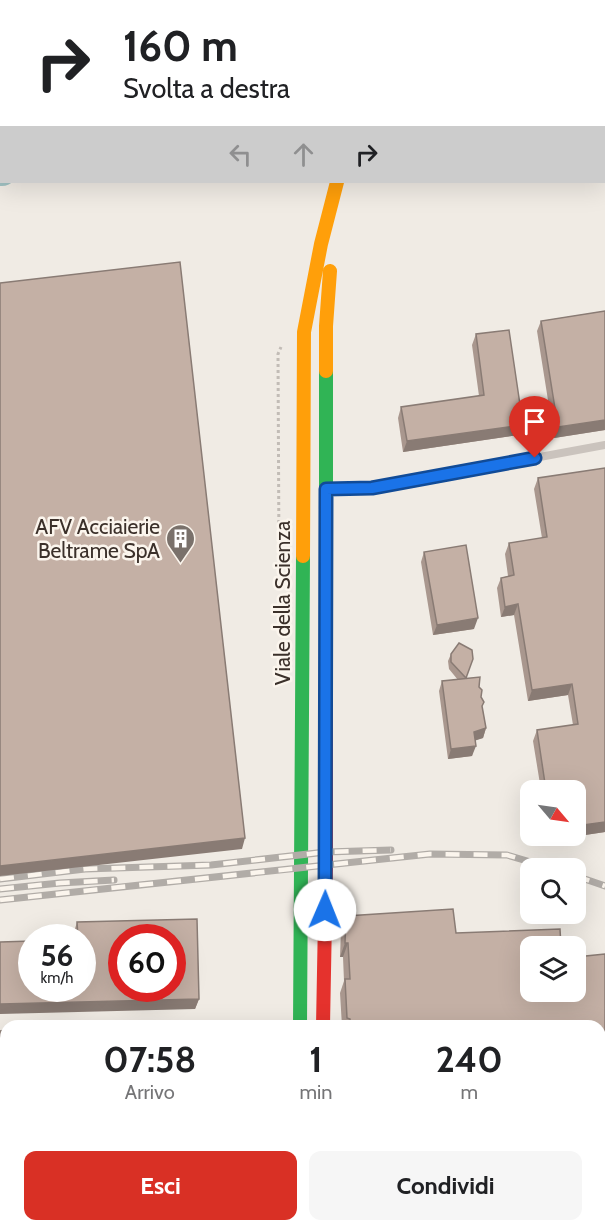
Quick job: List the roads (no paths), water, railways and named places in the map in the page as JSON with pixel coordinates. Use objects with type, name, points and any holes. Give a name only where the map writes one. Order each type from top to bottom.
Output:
[{"type":"main road","name":"Viale della Scienza","points":[[323,1020],[326,864],[326,326],[337,183]]},
{"type":"main road","name":"Viale della Scienza","points":[[300,1020],[304,332],[321,244],[337,183]]},
{"type":"lane","points":[[326,489],[372,488],[605,445]]},
{"type":"railway","points":[[0,879],[85,869],[211,865],[326,852],[391,850]]},
{"type":"railway","points":[[0,900],[430,854],[507,855],[520,859]]},
{"type":"railway","points":[[586,879],[605,886]]},
{"type":"railway","points":[[0,889],[114,880]]},
{"type":"place","name":"AFV Acciaierie Beltrame SpA","points":[[181,564]]}]
